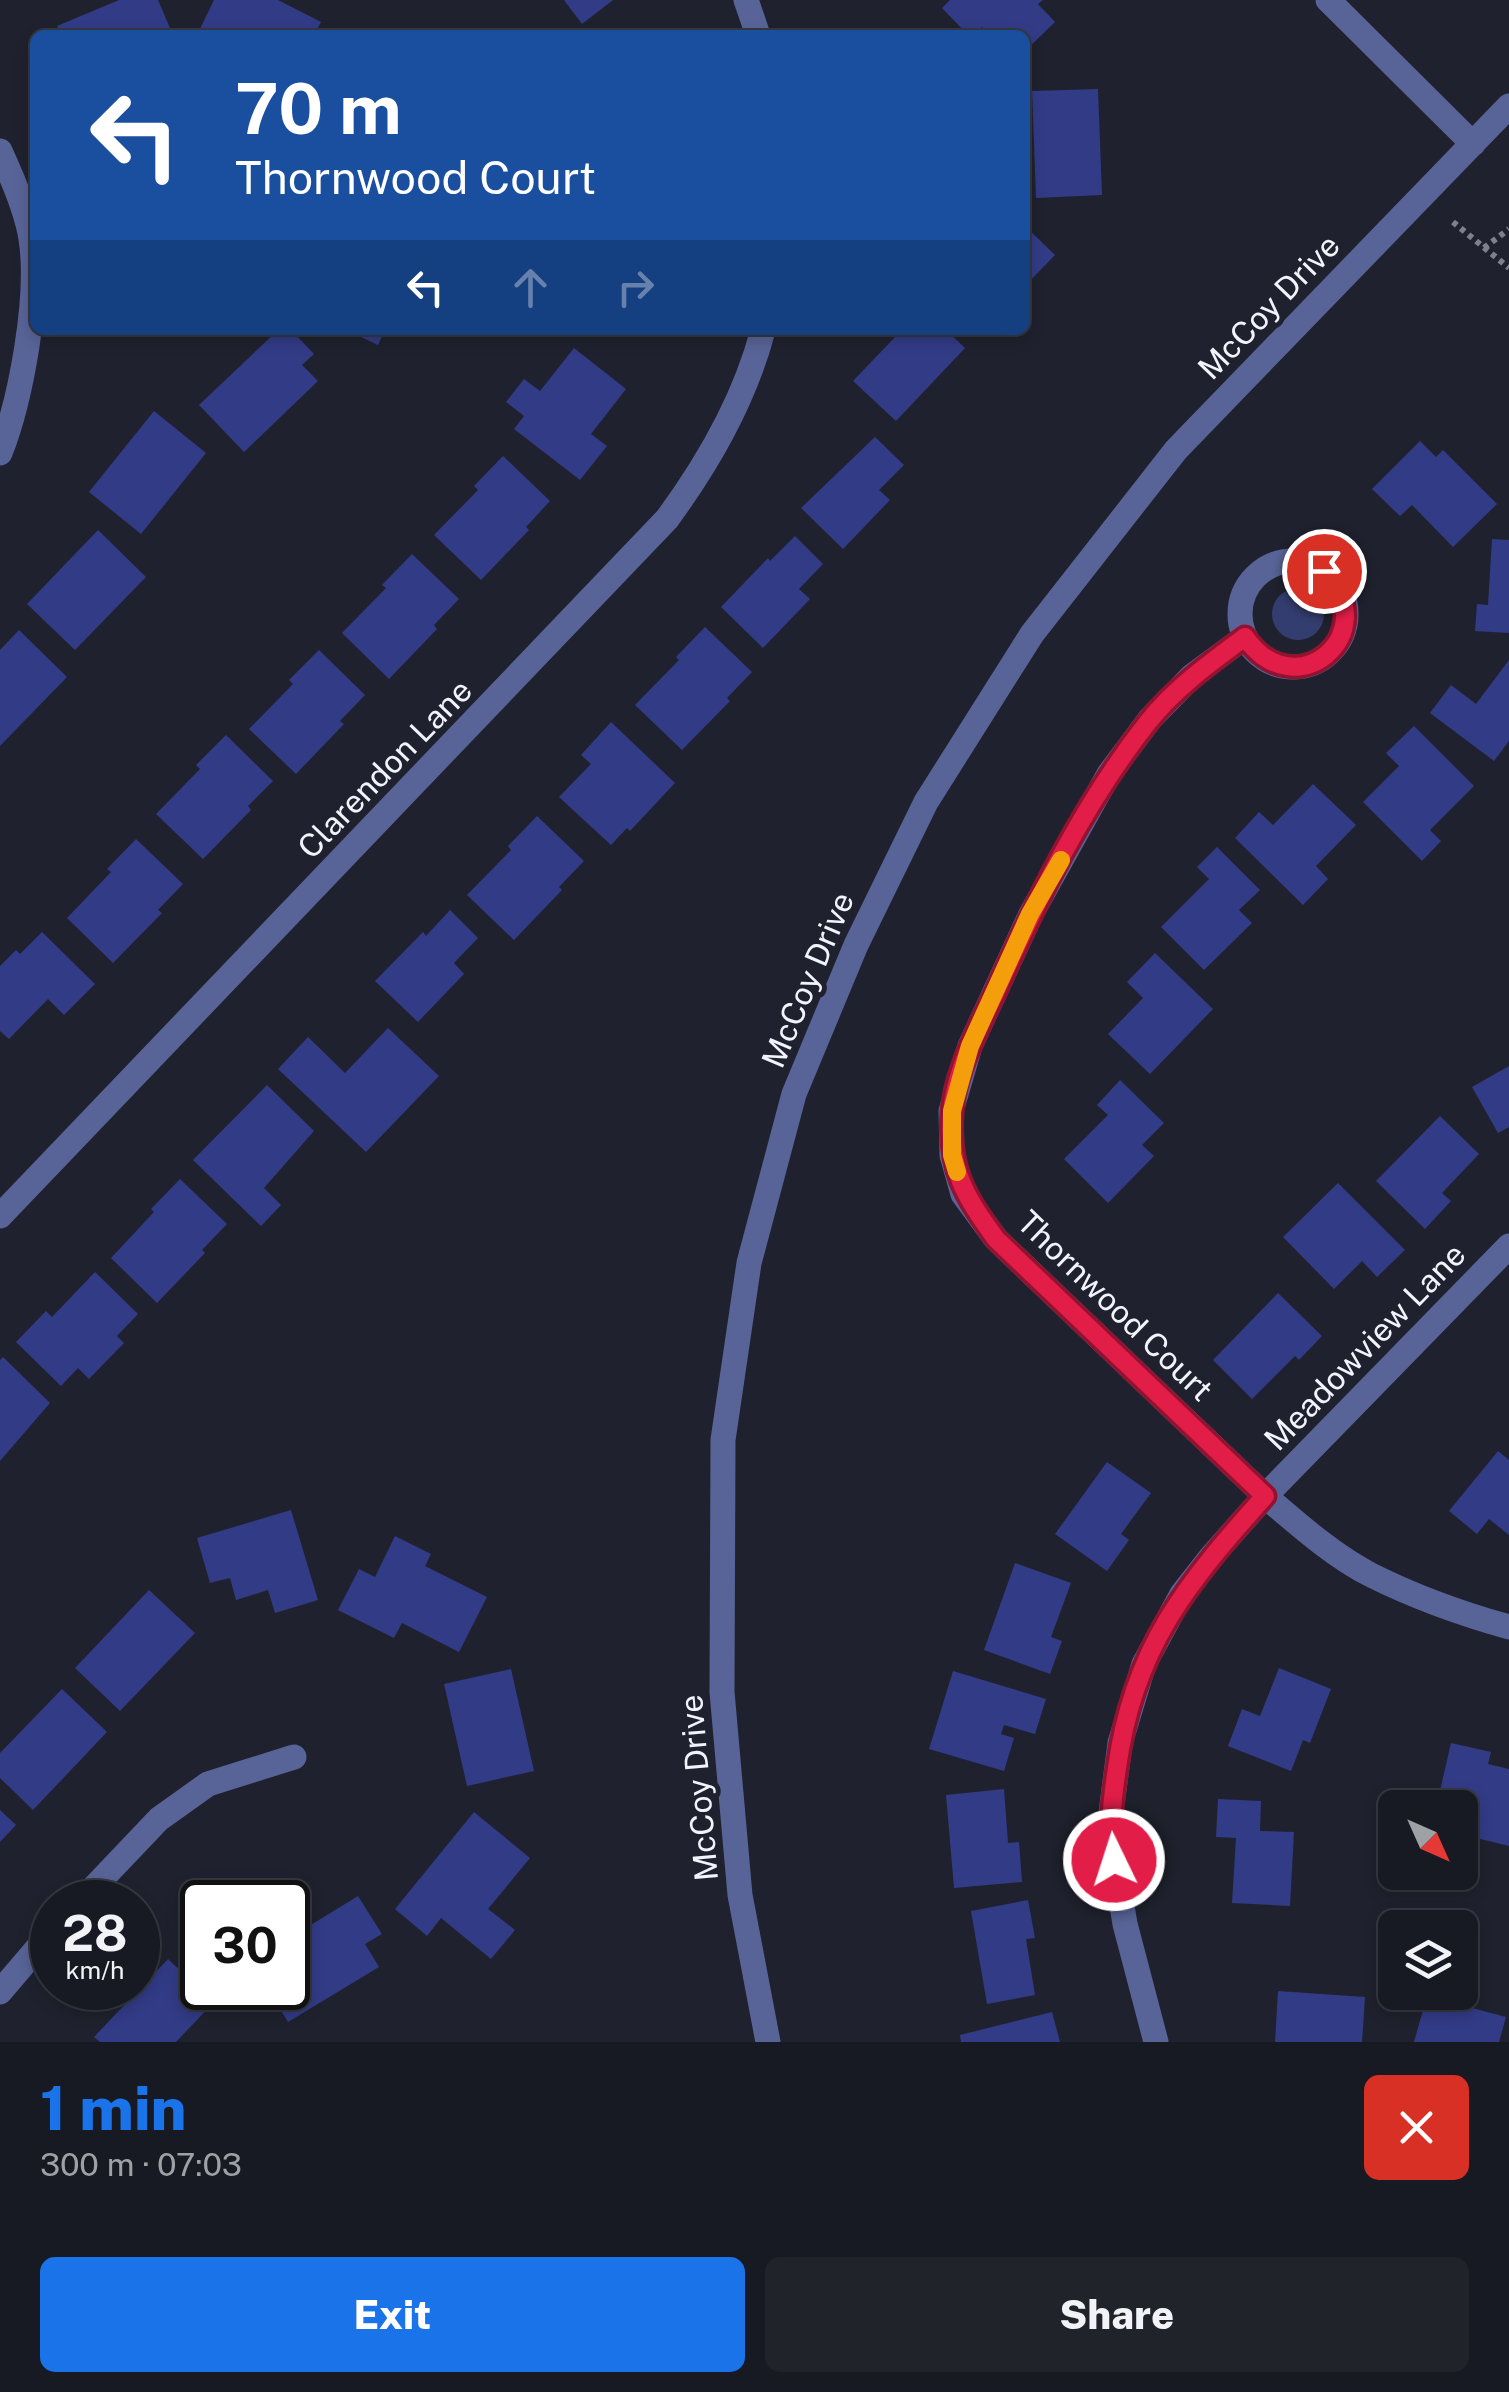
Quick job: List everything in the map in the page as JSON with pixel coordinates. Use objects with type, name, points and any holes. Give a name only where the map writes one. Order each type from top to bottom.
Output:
[{"type":"street","points":[[746,0],[756,30]]},
{"type":"street","points":[[1328,0],[1473,144]]},
{"type":"street","name":"McCoy Drive","points":[[768,2042],[740,1895],[722,1692],[723,1440],[749,1263],[794,1094],[856,945],[926,802],[1032,634],[1176,450],[1509,106]]},
{"type":"street","points":[[0,151],[30,229]]},
{"type":"street","points":[[0,453],[19,386],[30,312]]},
{"type":"street","name":"Clarendon Lane","points":[[0,1216],[666,519],[692,484],[730,418],[760,335]]},
{"type":"street","points":[[1292,560],[1309,563],[1337,584],[1345,600],[1346,617],[1334,650],[1304,667],[1286,668],[1269,662],[1255,652],[1245,637],[1240,602],[1259,573],[1274,564],[1292,560]]},
{"type":"street","name":"Thornwood Court","points":[[1245,637],[1192,676],[1150,720],[1110,774],[1030,914],[970,1046],[952,1111],[952,1155],[963,1194],[996,1239],[1265,1496],[1368,1574],[1430,1601],[1509,1626]]},
{"type":"street","name":"Meadowview Lane","points":[[1156,2042],[1125,1924],[1109,1828],[1120,1743],[1144,1664],[1163,1624],[1211,1556],[1509,1246]]},
{"type":"street","points":[[101,1880],[160,1819],[208,1784],[294,1757]]},
{"type":"street","points":[[0,1992],[30,1957]]},
{"type":"path","points":[[1454,222],[1509,268]]},
{"type":"path","points":[[1484,248],[1509,228]]},
{"type":"shaded area","points":[[1298,588],[1317,595],[1324,614],[1317,633],[1298,640],[1279,633],[1272,614],[1279,595]]},
{"type":"building","points":[[119,0],[158,0],[171,30],[59,30],[57,26]]},
{"type":"building","points":[[214,0],[278,0],[321,22],[317,30],[199,30]]},
{"type":"building","points":[[564,0],[613,0],[582,24]]},
{"type":"building","points":[[950,0],[1043,0],[1038,4],[1055,22],[1030,46],[1030,30],[963,30],[942,8]]},
{"type":"building","points":[[1098,89],[1102,195],[1036,198],[1032,91]]},
{"type":"building","points":[[1030,231],[1055,255],[1030,281]]},
{"type":"building","points":[[273,335],[296,335],[314,354],[302,365],[318,381],[244,452],[199,405]]},
{"type":"building","points":[[357,335],[383,335],[378,345]]},
{"type":"building","points":[[951,335],[965,348],[896,421],[853,381],[896,336]]},
{"type":"building","points":[[574,348],[626,389],[591,434],[607,446],[580,480],[514,429],[524,416],[506,402],[524,379],[540,391]]},
{"type":"building","points":[[154,411],[206,453],[141,534],[89,492]]},
{"type":"building","points":[[875,437],[904,465],[879,490],[890,500],[843,549],[801,508]]},
{"type":"building","points":[[1420,441],[1436,457],[1443,450],[1497,504],[1453,547],[1412,505],[1400,516],[1372,489]]},
{"type":"building","points":[[503,456],[550,501],[526,527],[529,530],[481,580],[434,535],[478,490],[474,486]]},
{"type":"building","points":[[98,530],[146,577],[75,650],[27,604]]},
{"type":"building","points":[[795,536],[823,564],[799,589],[810,599],[763,648],[721,607]]},
{"type":"building","points":[[1492,539],[1509,540],[1509,633],[1475,631],[1477,604],[1488,605]]},
{"type":"building","points":[[412,554],[459,599],[434,625],[437,629],[389,679],[342,633],[386,588],[382,585]]},
{"type":"building","points":[[705,627],[752,672],[682,750],[635,705]]},
{"type":"building","points":[[19,630],[67,677],[0,746],[0,650]]},
{"type":"building","points":[[319,650],[365,695],[340,721],[344,724],[296,774],[249,729],[293,684],[289,680]]},
{"type":"building","points":[[1509,660],[1509,741],[1494,761],[1430,713],[1451,685],[1476,704]]},
{"type":"building","points":[[611,722],[675,783],[630,831],[627,828],[611,845],[559,797],[591,764],[581,755]]},
{"type":"building","points":[[1414,726],[1474,786],[1430,830],[1441,841],[1422,861],[1363,802],[1399,766],[1386,753]]},
{"type":"building","points":[[226,735],[273,781],[203,859],[156,814],[200,769],[196,765]]},
{"type":"building","points":[[1313,784],[1356,825],[1316,866],[1328,879],[1303,905],[1235,838],[1259,812],[1273,825]]},
{"type":"building","points":[[537,816],[584,861],[514,940],[467,895],[511,850],[508,846]]},
{"type":"building","points":[[136,839],[183,884],[158,910],[162,913],[113,963],[67,918]]},
{"type":"building","points":[[1217,847],[1260,890],[1239,910],[1252,923],[1204,970],[1161,927],[1209,879],[1197,867]]},
{"type":"building","points":[[450,910],[478,938],[454,963],[464,974],[418,1022],[375,981]]},
{"type":"building","points":[[42,932],[95,984],[64,1015],[48,999],[9,1039],[0,1031],[0,966],[16,950],[20,954]]},
{"type":"building","points":[[1155,953],[1213,1009],[1150,1074],[1108,1034],[1143,998],[1127,982]]},
{"type":"building","points":[[388,1028],[439,1076],[366,1152],[278,1069],[308,1037],[345,1073]]},
{"type":"building","points":[[1509,1066],[1509,1127],[1498,1133],[1472,1087]]},
{"type":"building","points":[[1120,1080],[1164,1123],[1142,1145],[1154,1156],[1108,1203],[1064,1159],[1108,1115],[1097,1105]]},
{"type":"building","points":[[267,1085],[314,1131],[264,1188],[281,1205],[261,1226],[193,1160]]},
{"type":"building","points":[[1440,1116],[1479,1154],[1442,1193],[1451,1201],[1425,1229],[1376,1181]]},
{"type":"building","points":[[180,1179],[227,1224],[157,1303],[111,1258]]},
{"type":"building","points":[[1338,1183],[1405,1250],[1377,1277],[1362,1261],[1334,1289],[1283,1237]]},
{"type":"building","points":[[95,1272],[138,1314],[117,1336],[124,1343],[89,1379],[78,1368],[61,1386],[16,1342],[46,1311],[52,1317]]},
{"type":"building","points":[[1278,1293],[1322,1336],[1299,1360],[1295,1356],[1252,1399],[1213,1360]]},
{"type":"building","points":[[3,1357],[50,1403],[0,1461],[0,1360]]},
{"type":"building","points":[[1498,1451],[1509,1460],[1509,1535],[1489,1519],[1477,1534],[1449,1511]]},
{"type":"building","points":[[1107,1462],[1151,1493],[1121,1534],[1129,1540],[1107,1571],[1055,1534]]},
{"type":"building","points":[[291,1510],[318,1600],[275,1613],[268,1590],[236,1600],[230,1578],[210,1583],[197,1538]]},
{"type":"building","points":[[395,1536],[431,1554],[425,1566],[487,1597],[459,1652],[402,1623],[394,1638],[338,1610],[359,1569],[375,1577]]},
{"type":"building","points":[[1015,1563],[1071,1583],[1051,1637],[1062,1641],[1050,1674],[984,1650]]},
{"type":"building","points":[[149,1590],[195,1633],[120,1711],[75,1668]]},
{"type":"building","points":[[1279,1668],[1331,1689],[1310,1743],[1303,1740],[1291,1771],[1228,1746],[1242,1709],[1260,1716]]},
{"type":"building","points":[[511,1669],[534,1771],[467,1786],[444,1684]]},
{"type":"building","points":[[953,1671],[1046,1699],[1035,1734],[1004,1725],[1001,1734],[1014,1738],[1004,1771],[929,1749]]},
{"type":"building","points":[[62,1689],[107,1732],[33,1810],[0,1778],[0,1753]]},
{"type":"building","points":[[1451,1743],[1491,1752],[1488,1764],[1509,1769],[1509,1846],[1478,1838],[1478,1790],[1440,1790]]},
{"type":"building","points":[[1004,1789],[1008,1843],[1019,1842],[1022,1882],[954,1888],[946,1795]]},
{"type":"building","points":[[1218,1799],[1261,1801],[1260,1831],[1294,1832],[1290,1906],[1232,1903],[1236,1838],[1216,1837]]},
{"type":"building","points":[[0,1810],[16,1825],[0,1842]]},
{"type":"building","points":[[474,1812],[530,1858],[488,1909],[515,1930],[491,1959],[441,1918],[427,1936],[395,1909]]},
{"type":"building","points":[[358,1896],[382,1934],[365,1944],[379,1967],[310,2009],[310,1925]]},
{"type":"building","points":[[1028,1900],[1035,1938],[1026,1939],[1035,1995],[987,2004],[971,1911]]},
{"type":"building","points":[[168,1959],[180,1970],[180,2010],[206,2010],[176,2042],[100,2042],[94,2037],[120,2010],[160,2010],[160,1967]]},
{"type":"building","points":[[1278,1991],[1365,1997],[1362,2042],[1275,2042]]},
{"type":"building","points":[[281,2010],[308,2010],[288,2022]]},
{"type":"building","points":[[1423,2010],[1478,2010],[1506,2017],[1499,2042],[1414,2042]]},
{"type":"building","points":[[1052,2012],[1060,2042],[961,2042],[960,2035]]},
{"type":"slow traffic","points":[[957,1172],[952,1155],[952,1111],[970,1046],[1030,914],[1061,860]]},
{"type":"route","points":[[1114,1860],[1109,1828],[1120,1743],[1144,1664],[1182,1594],[1265,1496],[996,1239],[963,1194],[952,1155],[952,1111],[970,1046],[1030,914],[1110,774],[1150,720],[1192,676],[1245,637],[1255,652],[1286,668],[1304,667],[1334,650],[1346,617],[1345,600],[1324,571]]}]
